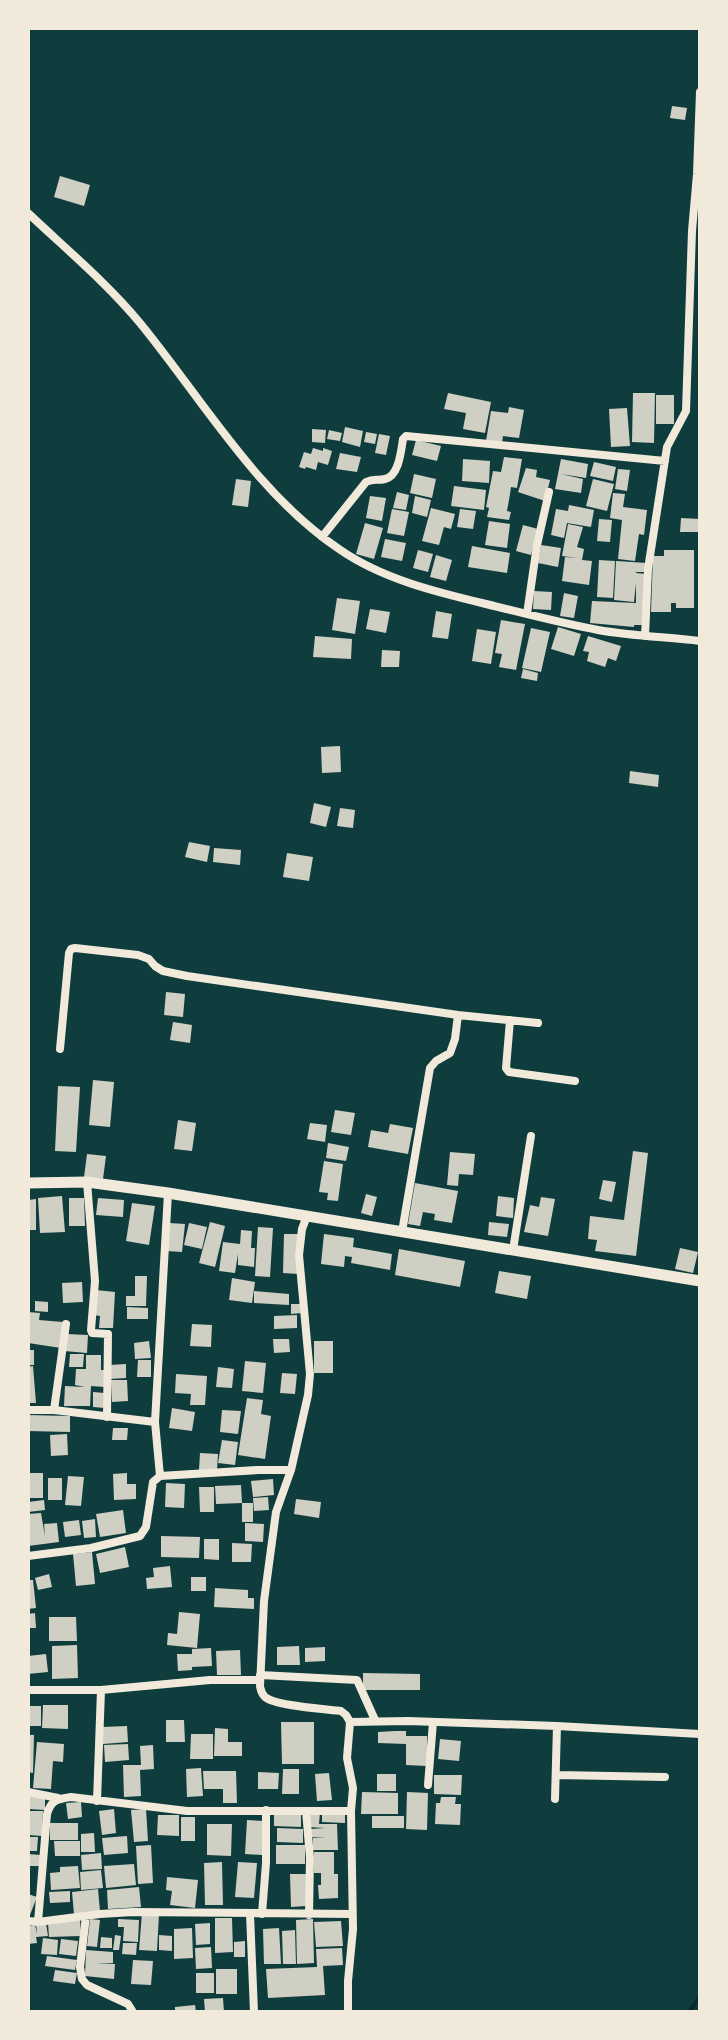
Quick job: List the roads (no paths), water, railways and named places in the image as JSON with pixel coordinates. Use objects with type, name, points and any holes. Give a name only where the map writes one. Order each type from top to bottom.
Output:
[{"type":"street","points":[[645,636],[648,569],[667,447],[686,411],[700,92]]},
{"type":"street","points":[[28,213],[138,321],[273,491],[322,537],[358,561],[414,585],[527,614],[597,630],[700,641]]},
{"type":"street","points":[[322,537],[366,482],[373,478],[386,479],[393,474],[406,436],[665,461]]},
{"type":"street","points":[[527,614],[537,545],[549,492]]},
{"type":"street","points":[[60,1049],[69,953],[75,948],[138,955],[149,959],[163,971],[187,976],[458,1015],[538,1023]]},
{"type":"street","points":[[402,1232],[430,1068],[450,1053],[458,1015]]},
{"type":"street","points":[[510,1020],[506,1068],[509,1072],[575,1081]]},
{"type":"street","points":[[513,1250],[531,1136]]},
{"type":"street","points":[[28,1183],[87,1182],[168,1193],[700,1281]]},
{"type":"street","points":[[87,1182],[95,1281],[91,1330],[92,1333],[108,1334],[107,1417]]},
{"type":"street","points":[[160,1476],[155,1422],[168,1193]]},
{"type":"street","points":[[307,1216],[299,1255],[310,1374],[308,1395],[291,1470],[276,1512],[264,1601],[260,1678],[262,1694],[268,1699],[341,1711],[350,1722],[347,1758],[353,1788],[353,1929],[348,2012]]},
{"type":"street","points":[[54,1410],[66,1324]]},
{"type":"street","points":[[28,1410],[54,1410],[155,1422]]},
{"type":"street","points":[[28,1556],[91,1548],[140,1536],[146,1527],[153,1482],[160,1476],[291,1470]]},
{"type":"street","points":[[28,1690],[101,1690],[180,1681],[260,1678],[357,1680],[375,1720]]},
{"type":"street","points":[[97,1801],[101,1690]]},
{"type":"street","points":[[350,1722],[375,1720],[557,1726],[700,1734]]},
{"type":"street","points":[[428,1785],[433,1722]]},
{"type":"street","points":[[555,1799],[557,1726]]},
{"type":"street","points":[[557,1775],[665,1777]]},
{"type":"street","points":[[28,1792],[61,1798]]},
{"type":"street","points":[[38,1922],[47,1814],[54,1800],[71,1797],[187,1811],[351,1811]]},
{"type":"street","points":[[262,1914],[266,1810]]},
{"type":"street","points":[[306,1811],[310,1858],[309,1915]]},
{"type":"street","points":[[28,1921],[133,1912],[352,1914]]},
{"type":"street","points":[[250,1914],[254,2012]]},
{"type":"street","points":[[86,1916],[80,1967],[82,1979],[87,1985],[128,2004],[133,2012]]},
{"type":"waterway","points":[[689,2012],[700,1997]]}]
